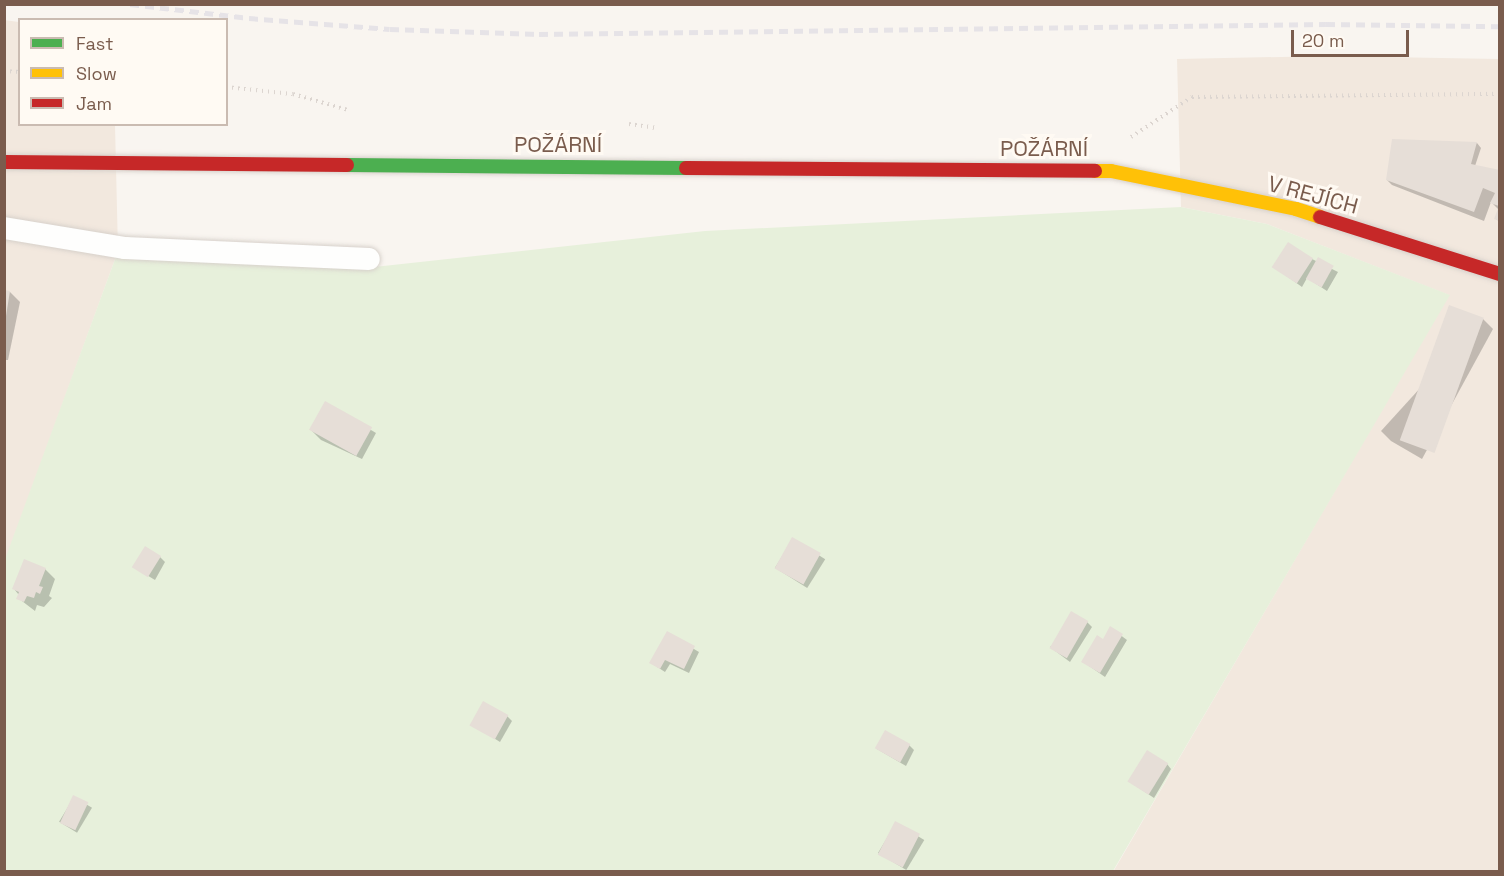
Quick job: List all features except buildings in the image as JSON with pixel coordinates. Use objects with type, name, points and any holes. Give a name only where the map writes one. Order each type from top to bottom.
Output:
[{"type":"street","name":"POŽÁRNÍ","points":[[4,162],[1111,171]]},
{"type":"street","name":"V REJÍCH","points":[[1111,171],[1296,209],[1500,274]]},
{"type":"lane","points":[[4,228],[125,248],[369,259]]},
{"type":"path","points":[[228,87],[293,94],[348,110]]},
{"type":"path","points":[[1125,141],[1192,97],[1500,94]]},
{"type":"shaded area","points":[[4,20],[18,22],[18,126],[115,126],[118,251],[5,562]]},
{"type":"shaded area","points":[[1326,56],[1499,59],[1499,871],[1113,872],[1449,295],[1267,224],[1181,207],[1177,59]]},
{"type":"green space","points":[[1181,207],[1267,224],[1450,295],[1113,871],[5,871],[4,562],[118,251],[365,268],[705,231]]},
{"type":"railway","points":[[130,4],[249,18],[390,29],[539,34],[1326,24],[1500,26]]},
{"type":"traffic: fast","points":[[347,165],[686,168]]},
{"type":"traffic: slow","points":[[1095,171],[1111,171],[1296,209],[1320,217]]},
{"type":"traffic: jam","points":[[4,162],[347,165]]},
{"type":"traffic: jam","points":[[686,168],[1095,171]]},
{"type":"traffic: jam","points":[[1320,217],[1500,274]]}]
